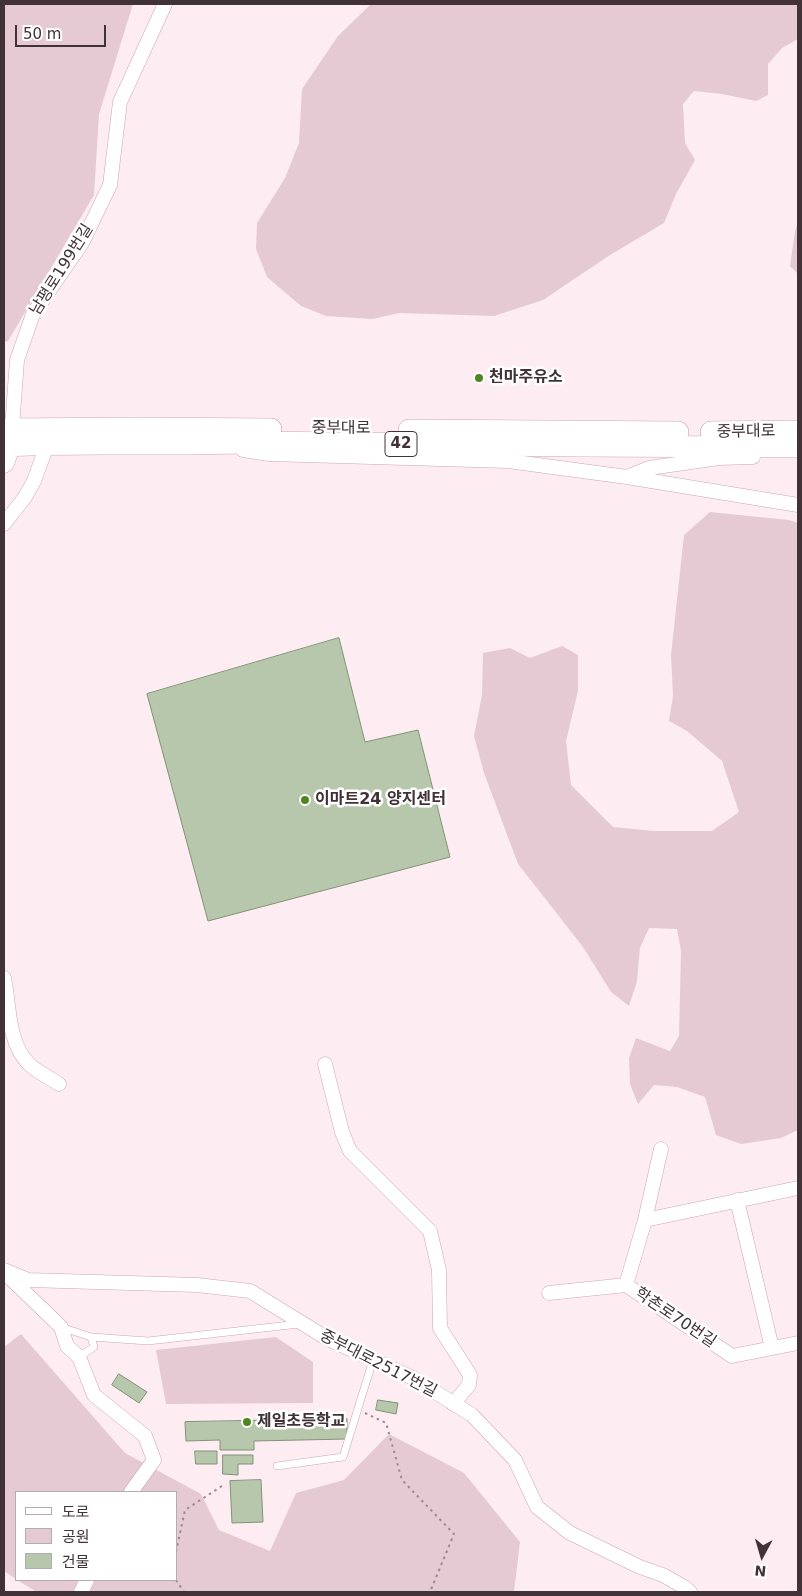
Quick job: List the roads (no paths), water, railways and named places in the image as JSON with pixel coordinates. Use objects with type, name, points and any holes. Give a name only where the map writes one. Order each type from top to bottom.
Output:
[{"type":"main road","name":"중부대로","points":[[8,437],[138,428],[798,431]]},
{"type":"main road","name":"중부대로","points":[[8,437],[47,445],[259,442],[798,447]]},
{"type":"street","name":"남평로199번길","points":[[8,437],[16,360],[33,314],[82,243],[110,185],[120,102],[165,4]]},
{"type":"street","points":[[4,466],[7,464],[8,437]]},
{"type":"street","points":[[215,444],[269,454],[508,461],[627,477],[798,505]]},
{"type":"street","points":[[4,524],[25,497],[34,481],[47,445]]},
{"type":"street","points":[[627,477],[649,468],[719,458],[781,455],[798,451]]},
{"type":"street","points":[[4,978],[8,1036],[30,1064],[59,1084]]},
{"type":"street","points":[[325,1064],[342,1132],[350,1151],[430,1230],[439,1270],[440,1328],[470,1375],[469,1385],[453,1404]]},
{"type":"street","points":[[626,1286],[645,1220],[661,1149]]},
{"type":"street","points":[[645,1220],[798,1188]]},
{"type":"street","points":[[737,1200],[772,1348]]},
{"type":"street","points":[[4,1271],[61,1327],[68,1346],[79,1357],[94,1395],[145,1436],[154,1460],[131,1491]]},
{"type":"street","name":"중부대로2517번길","points":[[4,1271],[28,1280],[198,1284],[250,1291],[328,1340],[413,1378],[472,1415],[515,1460],[537,1506],[570,1533],[663,1576],[690,1592]]},
{"type":"street","name":"학촌로70번길","points":[[549,1293],[626,1286],[732,1356],[798,1343]]},
{"type":"lane","points":[[61,1327],[91,1337],[148,1341],[302,1324]]},
{"type":"lane","points":[[79,1357],[94,1347],[91,1337]]},
{"type":"lane","points":[[277,1466],[343,1458],[373,1360]]},
{"type":"place","name":"천마주유소","points":[[479,378]]},
{"type":"place","name":"이마트24 양지센터","points":[[305,800]]},
{"type":"place","name":"제일초등학교","points":[[247,1422]]}]
